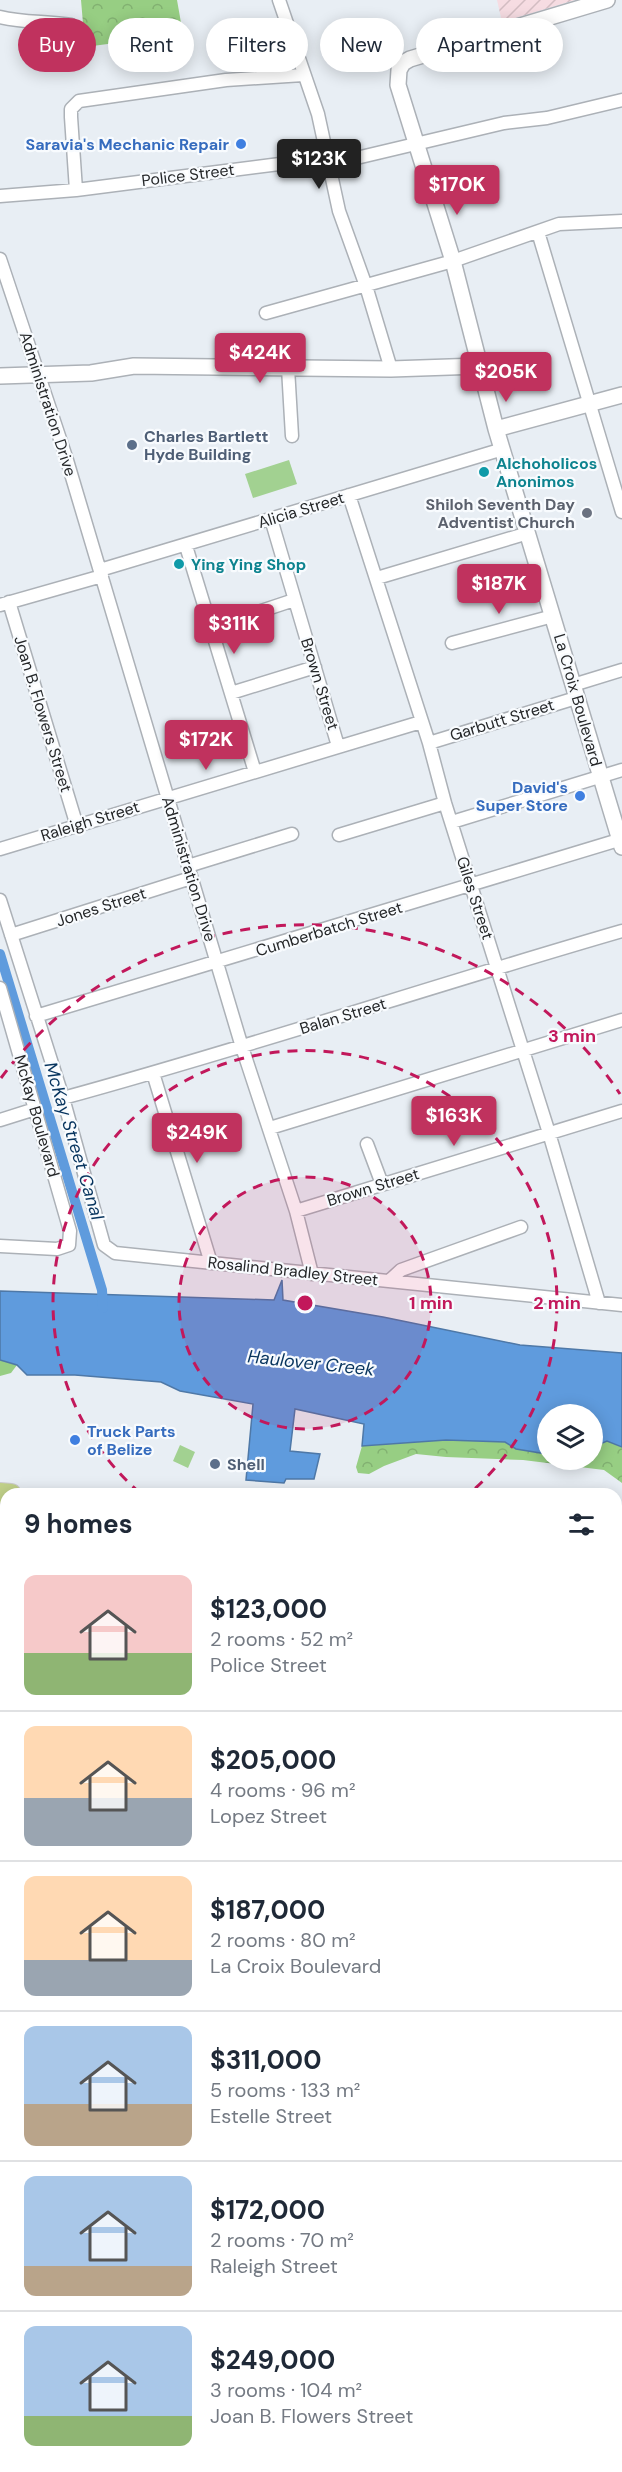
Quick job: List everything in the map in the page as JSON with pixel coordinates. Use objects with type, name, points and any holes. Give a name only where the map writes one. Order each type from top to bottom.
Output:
[{"type":"street","points":[[279,0],[318,114],[330,160],[339,211],[366,286],[391,369]]},
{"type":"street","name":"La Croix Boulevard","points":[[607,0],[410,59],[403,63],[399,70],[398,85],[453,261],[496,429],[621,842]]},
{"type":"street","points":[[0,17],[18,21]]},
{"type":"street","points":[[76,189],[71,117],[74,104],[79,101],[226,80],[303,75]]},
{"type":"street","name":"Police Street","points":[[0,195],[76,189],[311,160],[348,160],[504,123],[547,118],[622,100]]},
{"type":"street","points":[[266,313],[453,261],[572,222],[622,221]]},
{"type":"street","points":[[538,232],[622,512]]},
{"type":"street","name":"Administration Drive","points":[[1,266],[40,376],[101,573],[242,1047],[296,1211],[312,1274]]},
{"type":"street","points":[[0,376],[96,372],[134,366],[391,369],[479,366]]},
{"type":"street","points":[[288,368],[292,436]]},
{"type":"street","points":[[496,429],[622,395]]},
{"type":"street","name":"Alicia Street","points":[[5,603],[502,449]]},
{"type":"street","name":"Giles Street","points":[[349,495],[429,743],[470,886],[549,1133],[598,1303]]},
{"type":"street","name":"Brown Street","points":[[271,519],[338,746]]},
{"type":"street","points":[[377,578],[528,533]]},
{"type":"street","points":[[186,546],[255,772]]},
{"type":"street","points":[[210,628],[294,600]]},
{"type":"street","name":"Joan B. Flowers Street","points":[[5,603],[77,826]]},
{"type":"street","points":[[452,643],[553,616]]},
{"type":"street","points":[[231,693],[315,667]]},
{"type":"street","name":"Garbutt Street","points":[[429,743],[574,691],[622,670]]},
{"type":"street","name":"Raleigh Street","points":[[0,849],[421,722]]},
{"type":"street","points":[[452,822],[622,770]]},
{"type":"street","points":[[339,836],[445,803]]},
{"type":"street","points":[[188,866],[292,834]]},
{"type":"street","name":"Cumberbatch Street","points":[[36,1017],[621,842]]},
{"type":"street","name":"Jones Street","points":[[11,935],[191,878]]},
{"type":"street","name":"McKay Boulevard","points":[[0,900],[63,1098],[104,1245],[109,1250]]},
{"type":"street","name":"Balan Street","points":[[63,1098],[242,1047],[497,967],[622,932]]},
{"type":"street","name":"McKay Boulevard","points":[[0,988],[6,1029],[35,1109],[70,1231],[69,1245],[57,1249],[0,1246]]},
{"type":"street","points":[[270,1128],[622,1020]]},
{"type":"street","points":[[153,1073],[211,1263]]},
{"type":"street","points":[[0,1120],[35,1109]]},
{"type":"street","name":"Brown Street","points":[[296,1211],[622,1111]]},
{"type":"street","points":[[367,1144],[382,1184]]},
{"type":"street","points":[[389,1281],[401,1269],[521,1227]]},
{"type":"street","name":"Rosalind Bradley Street","points":[[109,1250],[115,1253],[622,1305]]},
{"type":"shaded area","points":[[497,0],[575,0],[515,18],[501,18]]},
{"type":"green space","points":[[81,0],[177,0],[180,18],[108,18],[108,44],[96,46],[96,18],[83,18]]},
{"type":"green space","points":[[289,460],[297,484],[253,498],[245,474]]},
{"type":"green space","points":[[0,1360],[17,1365],[11,1373],[0,1376]]},
{"type":"green space","points":[[446,1440],[505,1442],[516,1449],[537,1452],[537,1462],[416,1454],[369,1474],[358,1473],[356,1467],[362,1446]]},
{"type":"green space","points":[[607,1441],[622,1447],[622,1483],[604,1470],[603,1443]]},
{"type":"green space","points":[[180,1445],[195,1452],[188,1468],[173,1461]]},
{"type":"water","name":"Haulover Creek","points":[[282,1280],[283,1300],[383,1317],[520,1345],[622,1353],[622,1447],[607,1441],[603,1443],[603,1404],[537,1404],[537,1452],[516,1449],[505,1442],[446,1440],[362,1446],[364,1424],[295,1409],[290,1451],[320,1454],[314,1479],[286,1479],[284,1483],[246,1480],[253,1404],[180,1391],[161,1382],[75,1375],[27,1375],[17,1365],[0,1360],[0,1291],[274,1300]]},
{"type":"waterway","name":"McKay Street Canal","points":[[0,954],[102,1290],[103,1308]]},
{"type":"place","name":"Saravia's Mechanic Repair","points":[[241,144]]},
{"type":"place","name":"Charles Bartlett Hyde Building","points":[[132,445]]},
{"type":"place","name":"Alchoholicos Anonimos","points":[[484,472]]},
{"type":"place","name":"Shiloh Seventh Day Adventist Church","points":[[587,513]]},
{"type":"place","name":"Ying Ying Shop","points":[[179,564]]},
{"type":"place","name":"David's Super Store","points":[[580,796]]},
{"type":"place","name":"Truck Parts of Belize","points":[[75,1440]]},
{"type":"place","name":"Shell","points":[[215,1464]]}]
